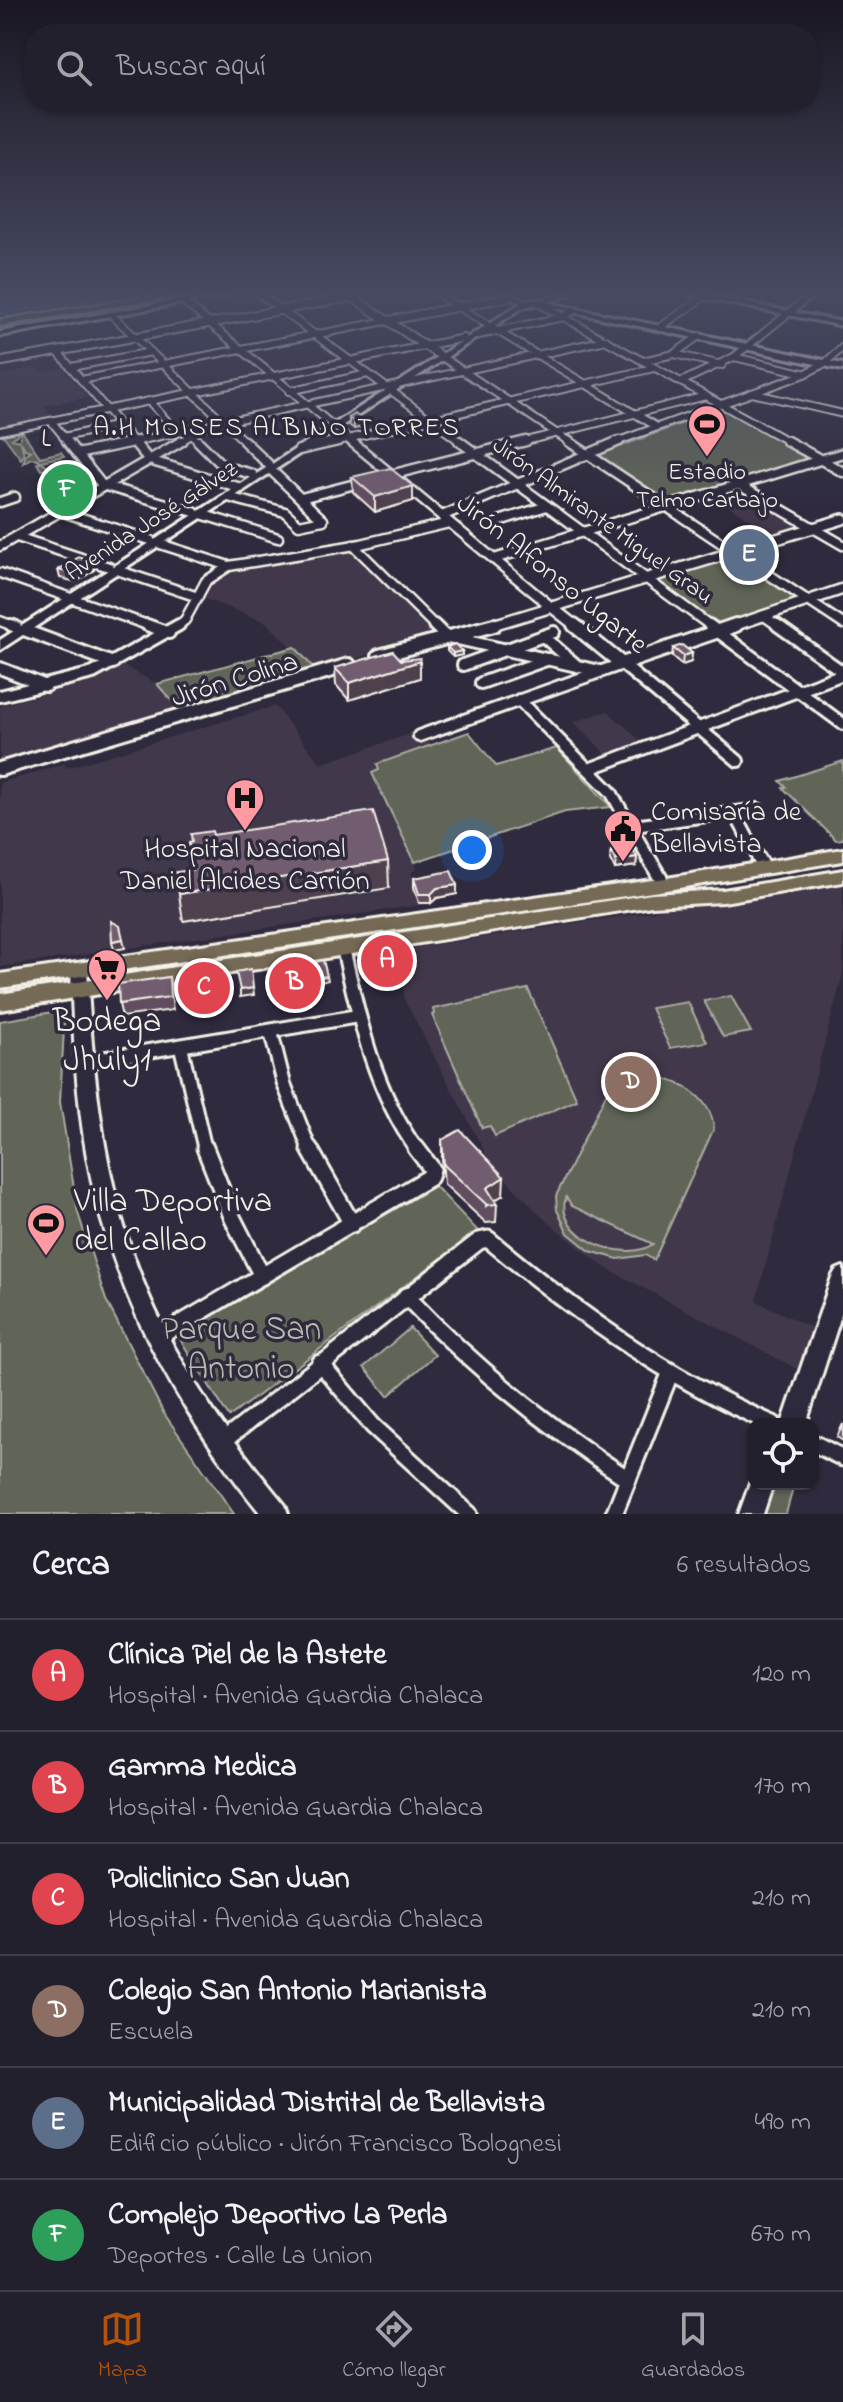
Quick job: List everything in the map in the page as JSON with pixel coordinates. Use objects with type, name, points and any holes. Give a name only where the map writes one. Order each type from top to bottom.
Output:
[{"type":"main road","name":"Avenida José Gálvez","points":[[0,646],[68,597],[424,366]]},
{"type":"main road","name":"Avenida José Gálvez","points":[[391,388],[416,379],[429,366]]},
{"type":"main road","name":"Avenida José Gálvez","points":[[197,513],[228,497],[252,474],[299,450],[331,426]]},
{"type":"main road","name":"Avenida José Gálvez","points":[[0,638],[20,629]]},
{"type":"main road","points":[[661,888],[761,862],[843,848]]},
{"type":"main road","points":[[0,981],[80,979],[343,948],[843,855]]},
{"type":"main road","points":[[0,1002],[80,979],[661,888],[843,864]]},
{"type":"main road","points":[[661,888],[723,896],[843,876]]},
{"type":"main road","points":[[80,979],[83,1062],[94,1155],[126,1264],[158,1337],[221,1444],[276,1514]]},
{"type":"main road","points":[[796,1418],[843,1277]]},
{"type":"main road","points":[[751,1514],[759,1490]]},
{"type":"street","points":[[78,366],[71,367],[149,460],[238,487]]},
{"type":"street","points":[[81,380],[155,366]]},
{"type":"street","points":[[165,366],[323,520],[299,525],[285,512],[228,497]]},
{"type":"street","name":"Jirón Alfonso Ugarte","points":[[260,366],[738,761]]},
{"type":"street","points":[[0,431],[326,366]]},
{"type":"street","name":"Jirón Almirante Miguel Grau","points":[[356,366],[391,388],[843,724]]},
{"type":"street","points":[[455,366],[843,624]]},
{"type":"street","points":[[416,379],[487,366]]},
{"type":"street","points":[[554,366],[657,427]]},
{"type":"street","points":[[650,366],[843,472]]},
{"type":"street","points":[[681,382],[703,376],[721,366]]},
{"type":"street","points":[[770,366],[805,374]]},
{"type":"street","points":[[0,696],[93,673],[169,633],[185,620],[206,581],[229,566],[353,545],[446,519],[585,453],[805,374],[820,366]]},
{"type":"street","points":[[299,450],[654,368]]},
{"type":"street","points":[[289,391],[368,374]]},
{"type":"street","points":[[0,546],[149,460],[189,433],[224,422],[391,388]]},
{"type":"street","points":[[752,393],[843,414]]},
{"type":"street","points":[[301,498],[706,396]]},
{"type":"street","points":[[150,402],[177,432]]},
{"type":"street","points":[[52,422],[104,485],[278,538]]},
{"type":"street","points":[[63,437],[120,425]]},
{"type":"street","points":[[77,454],[177,432],[189,433],[223,466],[252,474]]},
{"type":"street","points":[[494,559],[843,453]]},
{"type":"street","points":[[739,485],[843,545]]},
{"type":"street","points":[[0,502],[15,497]]},
{"type":"street","points":[[499,521],[547,506]]},
{"type":"street","points":[[60,511],[229,566]]},
{"type":"street","name":"Jirón Colina","points":[[0,777],[124,736],[359,667],[445,636],[554,609],[843,519]]},
{"type":"street","points":[[17,537],[198,597]]},
{"type":"street","points":[[353,545],[445,636],[601,671]]},
{"type":"street","points":[[0,573],[169,633]]},
{"type":"street","points":[[419,736],[843,589]]},
{"type":"street","points":[[764,616],[843,673]]},
{"type":"street","points":[[0,621],[113,663]]},
{"type":"street","name":"Jirón Colina","points":[[359,667],[460,639],[483,628]]},
{"type":"street","points":[[463,665],[554,632]]},
{"type":"street","points":[[543,636],[577,665]]},
{"type":"street","points":[[481,683],[549,659]]},
{"type":"street","points":[[0,668],[48,686]]},
{"type":"street","points":[[589,769],[843,673]]},
{"type":"street","points":[[519,700],[611,792],[634,826],[661,888]]},
{"type":"street","name":"Jirón Colina","points":[[0,769],[124,736]]},
{"type":"street","points":[[634,826],[758,809]]},
{"type":"street","points":[[734,812],[761,862]]},
{"type":"street","points":[[158,1337],[430,1177],[432,1169],[408,1137],[386,1099],[358,1016],[343,948]]},
{"type":"street","points":[[83,1062],[358,1016]]},
{"type":"street","points":[[271,1032],[280,1078],[297,1125],[320,1174],[352,1224]]},
{"type":"street","points":[[181,1047],[190,1100],[205,1157],[229,1216],[262,1276]]},
{"type":"street","points":[[221,1444],[406,1296],[479,1241],[488,1239],[598,1327],[670,1374],[761,1418]]},
{"type":"street","points":[[406,1296],[454,1346],[506,1392],[564,1437],[628,1479]]},
{"type":"street","points":[[320,1363],[373,1426],[469,1514]]},
{"type":"street","points":[[614,1514],[670,1374]]},
{"type":"street","points":[[819,1446],[843,1458]]},
{"type":"shaded area","points":[[36,368],[42,373],[61,368],[88,397],[44,406],[51,416],[0,427],[0,375]]},
{"type":"shaded area","points":[[738,489],[802,527],[774,535],[719,500],[733,496],[728,492]]},
{"type":"shaded area","points":[[352,549],[439,633],[316,671],[266,622],[205,599],[217,577],[239,566]]},
{"type":"shaded area","points":[[122,665],[157,684],[180,710],[0,762],[0,706],[74,686]]},
{"type":"shaded area","name":"Hospital Nacional Daniel Alcides Carrión","points":[[275,706],[321,764],[416,732],[431,745],[377,764],[380,770],[372,773],[415,862],[417,869],[411,873],[421,905],[0,967],[0,783],[64,764],[67,768]]},
{"type":"shaded area","points":[[608,711],[642,742],[607,755],[573,722]]},
{"type":"shaded area","points":[[843,882],[843,973],[756,1301],[812,1328],[799,1370],[604,1267],[543,1218],[491,1164],[404,999],[402,950]]},
{"type":"green space","name":"Estadio Telmo Carbajo","points":[[723,408],[816,460],[669,504],[598,455]]},
{"type":"green space","points":[[21,431],[12,439],[19,441],[22,431],[40,457],[61,452],[64,456],[41,461],[50,468],[41,470],[38,459],[31,458],[23,463],[26,454],[31,451],[25,449],[21,442],[24,454],[21,459],[3,435]]},
{"type":"green space","points":[[85,475],[93,487],[56,508],[42,488],[41,484]]},
{"type":"green space","points":[[733,556],[797,599],[719,626],[657,580]]},
{"type":"green space","points":[[295,647],[316,671],[180,710],[157,684]]},
{"type":"green space","points":[[469,732],[496,766],[557,748],[611,807],[565,812],[415,862],[372,773],[379,770],[377,764]]},
{"type":"green space","points":[[843,761],[843,839],[836,840],[783,788],[786,787],[780,781]]},
{"type":"green space","points":[[691,886],[179,966],[178,962],[555,902]]},
{"type":"green space","points":[[528,989],[577,1100],[495,1136],[490,1126],[482,1128],[432,1015],[433,1009]]},
{"type":"green space","points":[[731,996],[751,1032],[723,1037],[704,1001]]},
{"type":"green space","points":[[688,1002],[707,1042],[670,1048],[651,1008]]},
{"type":"green space","name":"Villa Deportiva del Callao","points":[[65,1010],[60,1102],[78,1213],[106,1300],[163,1412],[234,1514],[0,1514],[0,1021]]},
{"type":"green space","points":[[642,1076],[678,1083],[706,1106],[714,1128],[654,1260],[645,1255],[618,1259],[590,1251],[568,1233],[557,1210],[556,1196],[608,1090],[618,1081]],"holes":[[[566,1197],[572,1206],[653,1244],[640,1250],[625,1251],[593,1243],[570,1223],[565,1211]]]},
{"type":"green space","name":"Parque San Antonio","points":[[435,1186],[478,1231],[229,1417],[178,1336]]},
{"type":"green space","points":[[410,1328],[435,1355],[388,1396],[364,1367]]},
{"type":"green space","points":[[768,1490],[792,1490],[786,1514],[762,1514]]},
{"type":"building","points":[[355,414],[362,420],[354,422],[349,418]]},
{"type":"building","points":[[390,468],[413,486],[375,497],[352,477]]},
{"type":"building","points":[[79,557],[93,562],[74,574],[58,570]]},
{"type":"building","points":[[455,644],[462,651],[453,653],[447,647]]},
{"type":"building","points":[[682,645],[692,653],[683,656],[673,648]]},
{"type":"building","points":[[393,651],[401,660],[420,658],[420,661],[349,683],[335,668]]},
{"type":"building","points":[[373,811],[388,861],[179,894],[176,872],[192,870],[191,834],[212,831],[213,835]]},
{"type":"building","points":[[632,848],[637,857],[616,860],[611,851]]},
{"type":"building","points":[[451,871],[457,885],[437,888],[431,894],[419,894],[414,878]]},
{"type":"building","points":[[111,921],[120,926],[123,939],[112,941]]},
{"type":"building","points":[[390,945],[393,957],[384,959],[380,946]]},
{"type":"building","points":[[323,960],[327,976],[320,977],[316,962]]},
{"type":"building","points":[[301,967],[303,978],[288,981],[286,970]]},
{"type":"building","points":[[251,969],[253,988],[240,990],[236,972]]},
{"type":"building","points":[[218,972],[219,981],[187,986],[186,978]]},
{"type":"building","points":[[169,977],[170,997],[119,1004],[118,984]]},
{"type":"building","points":[[460,1130],[504,1177],[487,1188],[497,1204],[487,1205],[444,1165],[442,1140]]},
{"type":"place","name":"Estadio Telmo Carbajo","points":[[707,458]]},
{"type":"place","name":"Complejo Deportivo La Perla","points":[[67,490]]},
{"type":"place","name":"Municipalidad Distrital de Bellavista","points":[[749,555]]},
{"type":"place","name":"Hospital Nacional Daniel Alcides Carrión","points":[[245,832]]},
{"type":"place","name":"Comisaría de Bellavista","points":[[623,863]]},
{"type":"place","name":"Clínica Piel de la Astete","points":[[387,961]]},
{"type":"place","name":"Gamma Medica","points":[[295,983]]},
{"type":"place","name":"Policlinico San Juan","points":[[204,988]]},
{"type":"place","name":"Bodega Jhuly1","points":[[107,1002]]},
{"type":"place","name":"Colegio San Antonio Marianista","points":[[631,1082]]},
{"type":"place","name":"Villa Deportiva del Callao","points":[[46,1257]]},
{"type":"district","name":"A.H MOISES ALBINO TORRES","points":[[277,429]]},
{"type":"district","name":"L","points":[[47,440]]}]
